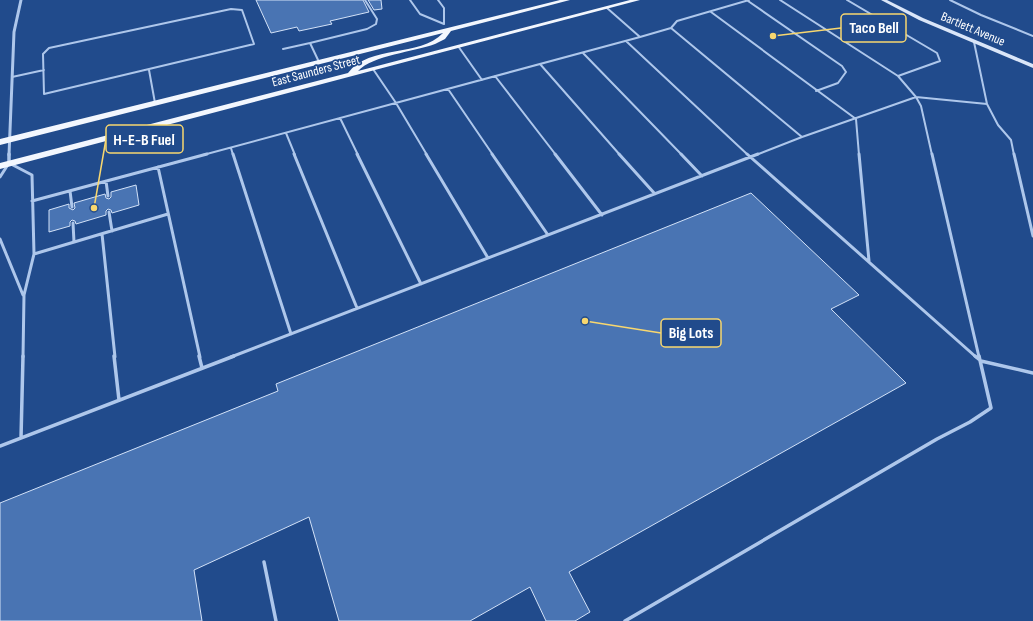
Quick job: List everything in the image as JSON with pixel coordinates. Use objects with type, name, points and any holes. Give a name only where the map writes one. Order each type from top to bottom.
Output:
[{"type":"main road","name":"East Saunders Street","points":[[0,142],[319,62],[447,27],[567,0]]},
{"type":"main road","name":"East Saunders Street","points":[[0,166],[637,0]]},
{"type":"main road","name":"Bartlett Avenue","points":[[883,0],[920,19],[1033,66]]},
{"type":"main road","points":[[350,75],[362,63],[432,43],[446,36],[447,27]]},
{"type":"street","points":[[9,163],[14,32],[21,0]]},
{"type":"lane","points":[[283,50],[367,29],[376,24],[377,19],[364,0]]},
{"type":"lane","points":[[410,0],[420,14],[447,27]]},
{"type":"lane","points":[[438,0],[444,8],[447,27]]},
{"type":"lane","points":[[32,201],[626,41],[672,28],[676,21],[749,0],[842,66],[846,72],[838,82],[816,91]]},
{"type":"lane","points":[[625,621],[937,439],[970,422],[991,408],[921,106],[916,97],[898,76],[780,0]]},
{"type":"lane","points":[[847,0],[937,54],[940,61],[898,76]]},
{"type":"lane","points":[[950,0],[1033,36]]},
{"type":"lane","points":[[231,8],[242,10],[254,44],[149,70],[44,94],[43,54],[49,48],[231,8]]},
{"type":"lane","points":[[607,8],[640,37]]},
{"type":"lane","points":[[711,12],[856,120],[869,261]]},
{"type":"lane","points":[[672,28],[802,137]]},
{"type":"lane","points":[[626,41],[750,158],[869,261],[980,361],[1033,373]]},
{"type":"lane","points":[[974,42],[987,104],[995,120],[1011,140],[1033,236]]},
{"type":"lane","points":[[310,43],[319,62]]},
{"type":"lane","points":[[458,46],[482,80]]},
{"type":"lane","points":[[583,53],[702,176]]},
{"type":"lane","points":[[540,64],[655,194]]},
{"type":"lane","points":[[373,69],[396,103],[488,258]]},
{"type":"lane","points":[[12,77],[44,70]]},
{"type":"lane","points":[[149,70],[154,103]]},
{"type":"lane","points":[[495,76],[602,214]]},
{"type":"lane","points":[[448,89],[548,235]]},
{"type":"lane","points":[[0,446],[802,137],[856,120],[916,97],[987,104]]},
{"type":"lane","points":[[340,118],[421,284]]},
{"type":"lane","points":[[286,133],[357,308]]},
{"type":"lane","points":[[231,148],[291,334]]},
{"type":"lane","points":[[0,177],[9,163],[32,175],[34,254],[24,295],[21,438]]},
{"type":"lane","points":[[158,167],[202,368]]},
{"type":"lane","points":[[106,181],[108,196]]},
{"type":"lane","points":[[70,191],[72,207]]},
{"type":"lane","points":[[110,212],[112,231]]},
{"type":"lane","points":[[34,254],[168,214]]},
{"type":"lane","points":[[73,223],[74,242]]},
{"type":"lane","points":[[102,234],[119,400]]},
{"type":"lane","points":[[0,239],[24,295]]},
{"type":"lane","points":[[264,562],[276,621]]},
{"type":"building","points":[[256,0],[363,0],[369,12],[330,21],[332,24],[299,31],[297,27],[271,33]]},
{"type":"building","points":[[368,0],[381,0],[382,9],[374,10]]},
{"type":"building","points":[[136,185],[139,205],[112,213],[111,210],[108,209],[106,211],[106,215],[76,224],[75,221],[72,220],[70,222],[70,226],[49,232],[49,210],[69,204],[69,208],[73,210],[75,208],[74,203],[105,194],[106,198],[109,199],[111,197],[111,192]]},
{"type":"building","points":[[751,193],[859,295],[831,309],[906,383],[569,572],[590,612],[575,621],[546,621],[530,587],[470,621],[339,621],[309,517],[194,570],[202,621],[0,621],[0,503],[278,391],[276,384]]},
{"type":"place","name":"Taco Bell","points":[[773,36]]},
{"type":"place","name":"H-E-B Fuel","points":[[94,208]]},
{"type":"place","name":"Big Lots","points":[[585,321]]}]
